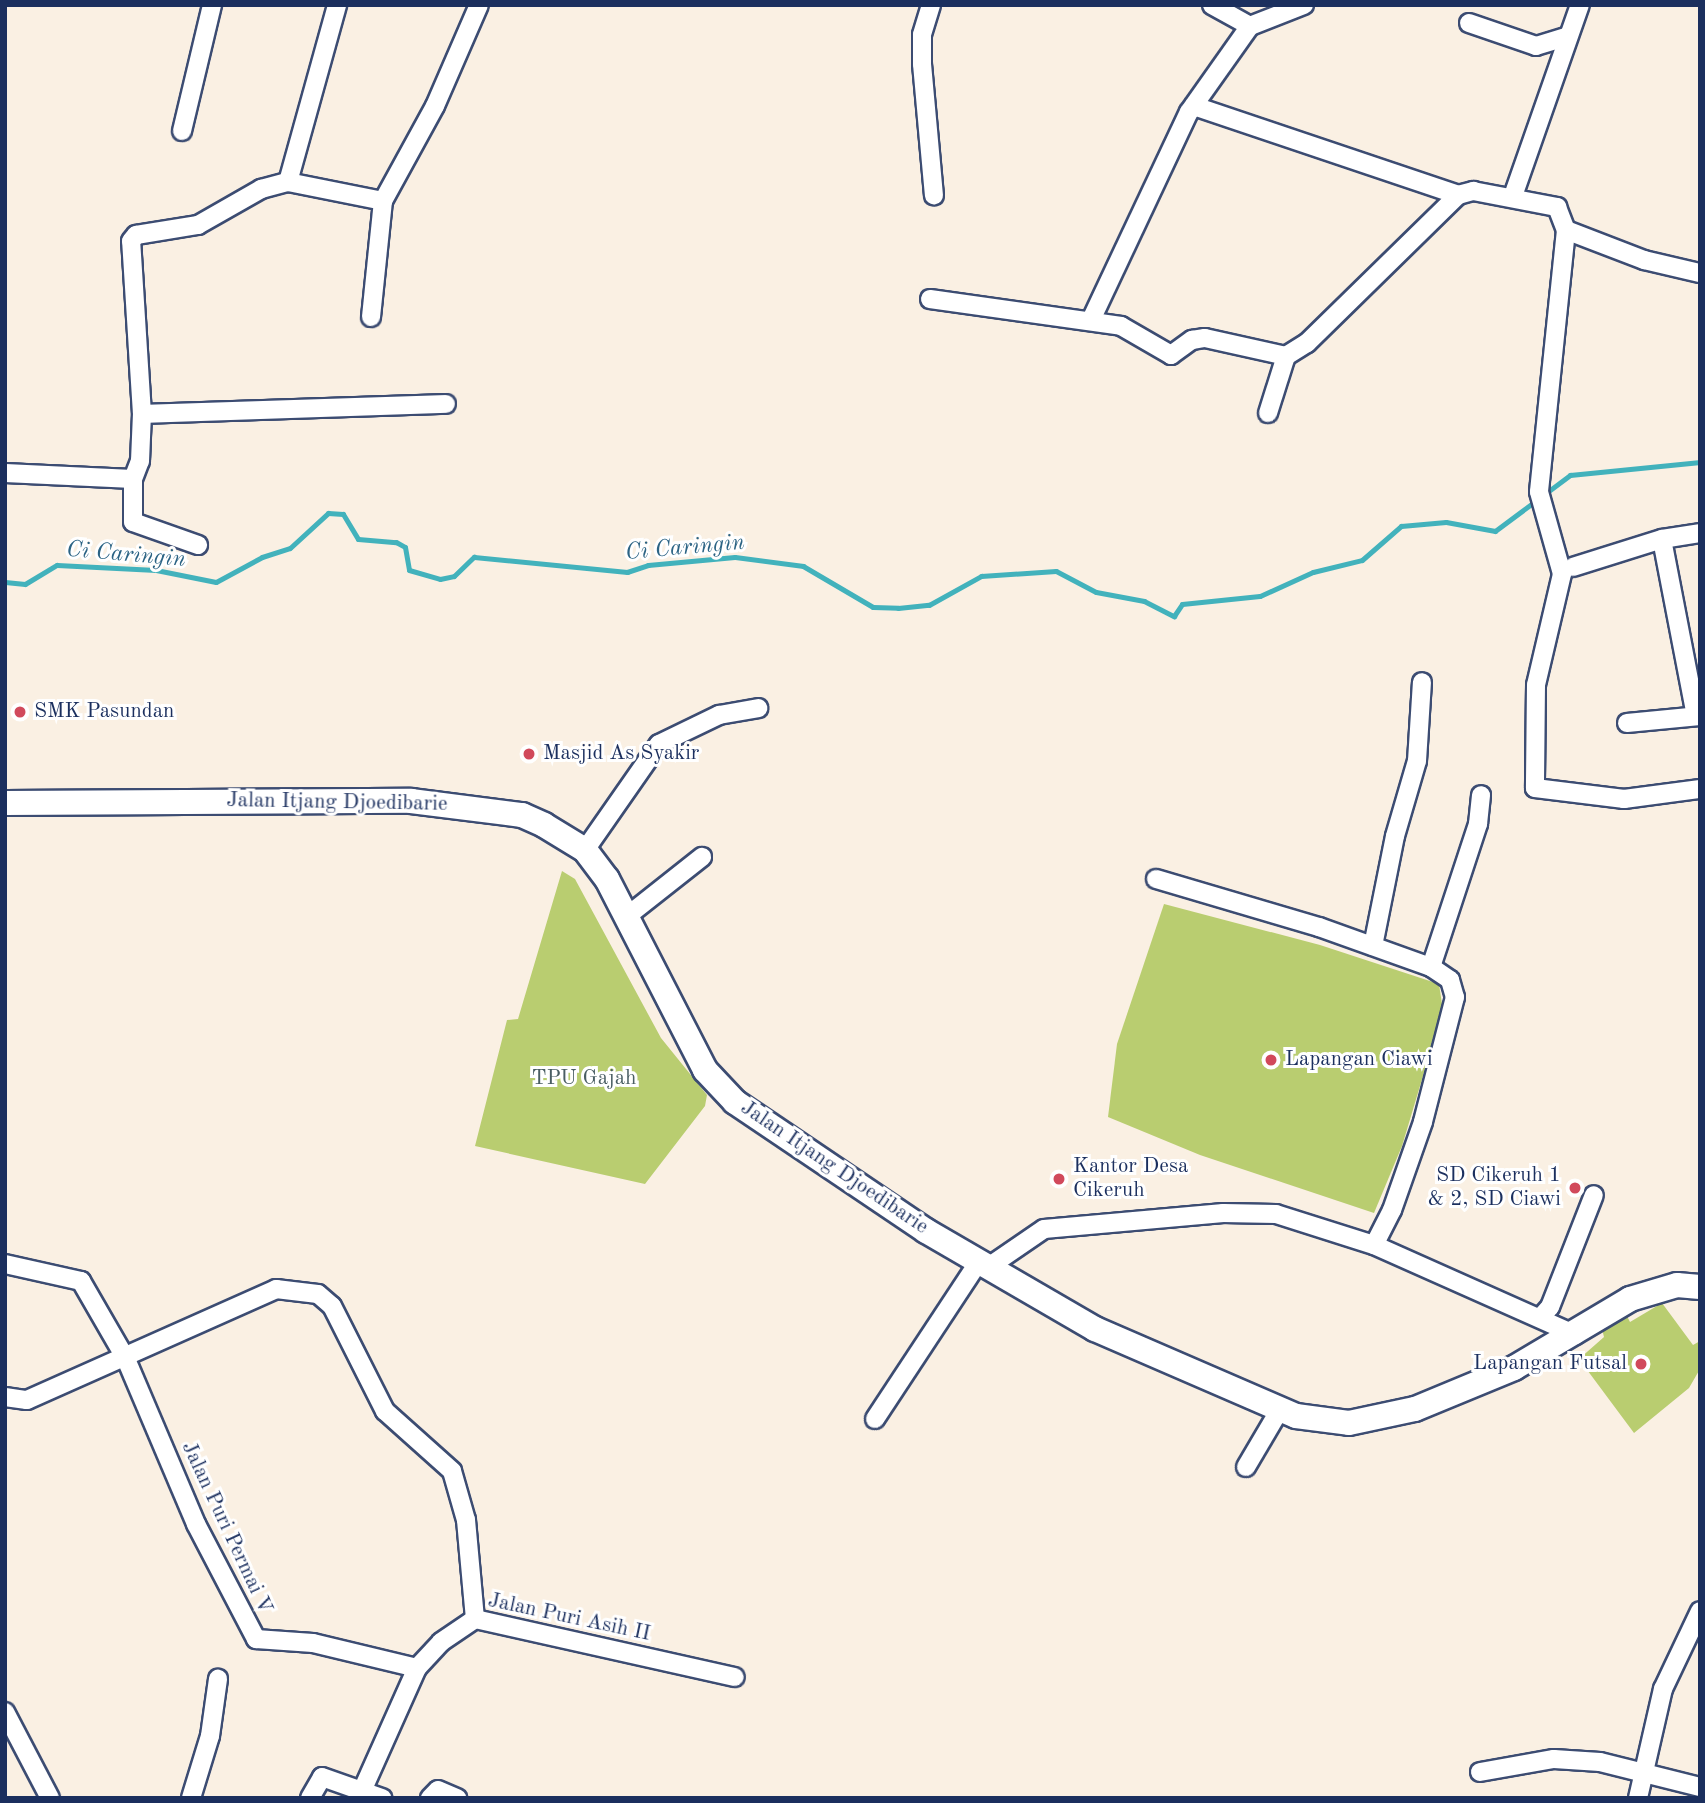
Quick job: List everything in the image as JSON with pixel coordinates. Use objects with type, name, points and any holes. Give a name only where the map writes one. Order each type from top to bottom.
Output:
[{"type":"main road","name":"Jalan Itjang Djoedibarie","points":[[5,803],[411,802],[522,816],[585,850],[626,917],[705,1070],[735,1102],[983,1265],[1095,1329],[1279,1411],[1349,1423],[1379,1419],[1451,1395],[1576,1335],[1630,1299],[1677,1285],[1700,1287]]},
{"type":"street","points":[[181,131],[212,5]]},
{"type":"street","points":[[288,182],[337,5]]},
{"type":"street","points":[[371,317],[383,201],[435,106],[479,5]]},
{"type":"street","points":[[931,5],[922,35],[922,64],[934,195]]},
{"type":"street","points":[[1212,5],[1250,26]]},
{"type":"street","points":[[1091,320],[1194,106],[1250,26],[1304,5]]},
{"type":"street","points":[[1513,196],[1580,5]]},
{"type":"street","points":[[1469,23],[1536,46],[1568,36]]},
{"type":"street","points":[[1194,106],[1458,195]]},
{"type":"street","points":[[198,545],[133,522],[133,479],[140,461],[142,414],[131,241],[143,232],[198,225],[261,189],[288,182],[383,201]]},
{"type":"street","points":[[1268,414],[1286,356],[1307,343],[1458,195],[1473,191],[1513,196],[1560,208],[1566,230],[1541,500],[1562,574],[1536,685],[1535,788],[1624,799],[1700,789]]},
{"type":"street","points":[[1566,230],[1644,260],[1700,273]]},
{"type":"street","points":[[930,299],[1121,326],[1171,355],[1192,340],[1205,338],[1286,356]]},
{"type":"street","points":[[142,414],[446,404]]},
{"type":"street","points":[[5,473],[133,479]]},
{"type":"street","points":[[1573,567],[1662,540],[1700,533]]},
{"type":"street","points":[[1627,723],[1698,716],[1662,540]]},
{"type":"street","points":[[1373,946],[1395,836],[1417,761],[1422,682]]},
{"type":"street","points":[[585,850],[659,744],[719,715],[758,708]]},
{"type":"street","points":[[1432,967],[1478,824],[1481,795]]},
{"type":"street","points":[[626,917],[702,857]]},
{"type":"street","points":[[1156,878],[1262,907],[1432,967],[1450,980],[1455,998],[1423,1122],[1392,1210],[1374,1245]]},
{"type":"street","points":[[1541,1317],[1550,1307],[1594,1195]]},
{"type":"street","points":[[876,1419],[983,1265],[1044,1229],[1223,1213],[1294,1217],[1374,1245],[1541,1317],[1576,1335]]},
{"type":"street","points":[[5,1264],[81,1281],[126,1359]]},
{"type":"street","points":[[5,1397],[27,1400],[126,1359],[276,1289],[308,1290],[332,1306],[385,1410],[452,1471],[466,1520],[475,1619]]},
{"type":"street","name":"Jalan Puri Permai V","points":[[126,1359],[196,1524],[256,1639],[313,1643],[417,1668]]},
{"type":"street","points":[[1246,1467],[1279,1411]]},
{"type":"street","points":[[1638,1798],[1642,1770],[1663,1689],[1700,1611]]},
{"type":"street","name":"Jalan Puri Asih II","points":[[362,1791],[417,1668],[434,1647],[475,1619],[735,1677]]},
{"type":"street","points":[[191,1798],[210,1736],[218,1679]]},
{"type":"street","points":[[5,1712],[11,1736],[50,1798]]},
{"type":"street","points":[[1480,1772],[1554,1759],[1642,1770],[1700,1787]]},
{"type":"street","points":[[310,1798],[322,1777],[382,1798]]},
{"type":"street","points":[[430,1798],[438,1790],[457,1798]]},
{"type":"green space","name":"TPU Gajah","points":[[562,871],[575,879],[661,1038],[707,1095],[705,1106],[645,1184],[475,1146],[507,1020],[518,1019]]},
{"type":"green space","name":"Lapangan Ciawi","points":[[1164,904],[1320,945],[1439,984],[1442,1004],[1423,1076],[1402,1146],[1374,1213],[1200,1155],[1108,1117],[1117,1044]]},
{"type":"green space","name":"Lapangan Futsal","points":[[1662,1303],[1693,1345],[1700,1341],[1700,1369],[1689,1388],[1634,1433],[1579,1359],[1604,1337],[1602,1329],[1627,1316],[1630,1322]]},
{"type":"waterway","name":"Ci Caringin","points":[[5,582],[25,584],[57,565],[156,570],[216,582],[262,557],[290,548],[328,513],[343,514],[358,539],[396,542],[405,547],[409,570],[440,579],[454,576],[474,557],[627,572],[648,565],[735,557],[803,566],[873,607],[898,608],[929,605],[981,576],[1056,571],[1096,592],[1144,601],[1174,616],[1182,604],[1260,596],[1313,572],[1362,560],[1401,526],[1446,522],[1495,531],[1570,475],[1700,462]]},
{"type":"place","name":"SMK Pasundan","points":[[20,712]]},
{"type":"place","name":"Masjid As Syakir","points":[[529,754]]},
{"type":"place","name":"Lapangan Ciawi","points":[[1271,1060]]},
{"type":"place","name":"Kantor Desa Cikeruh","points":[[1059,1179]]},
{"type":"place","name":"SD Cikeruh 1 & 2, SD Ciawi","points":[[1575,1188]]},
{"type":"place","name":"Lapangan Futsal","points":[[1641,1364]]}]
